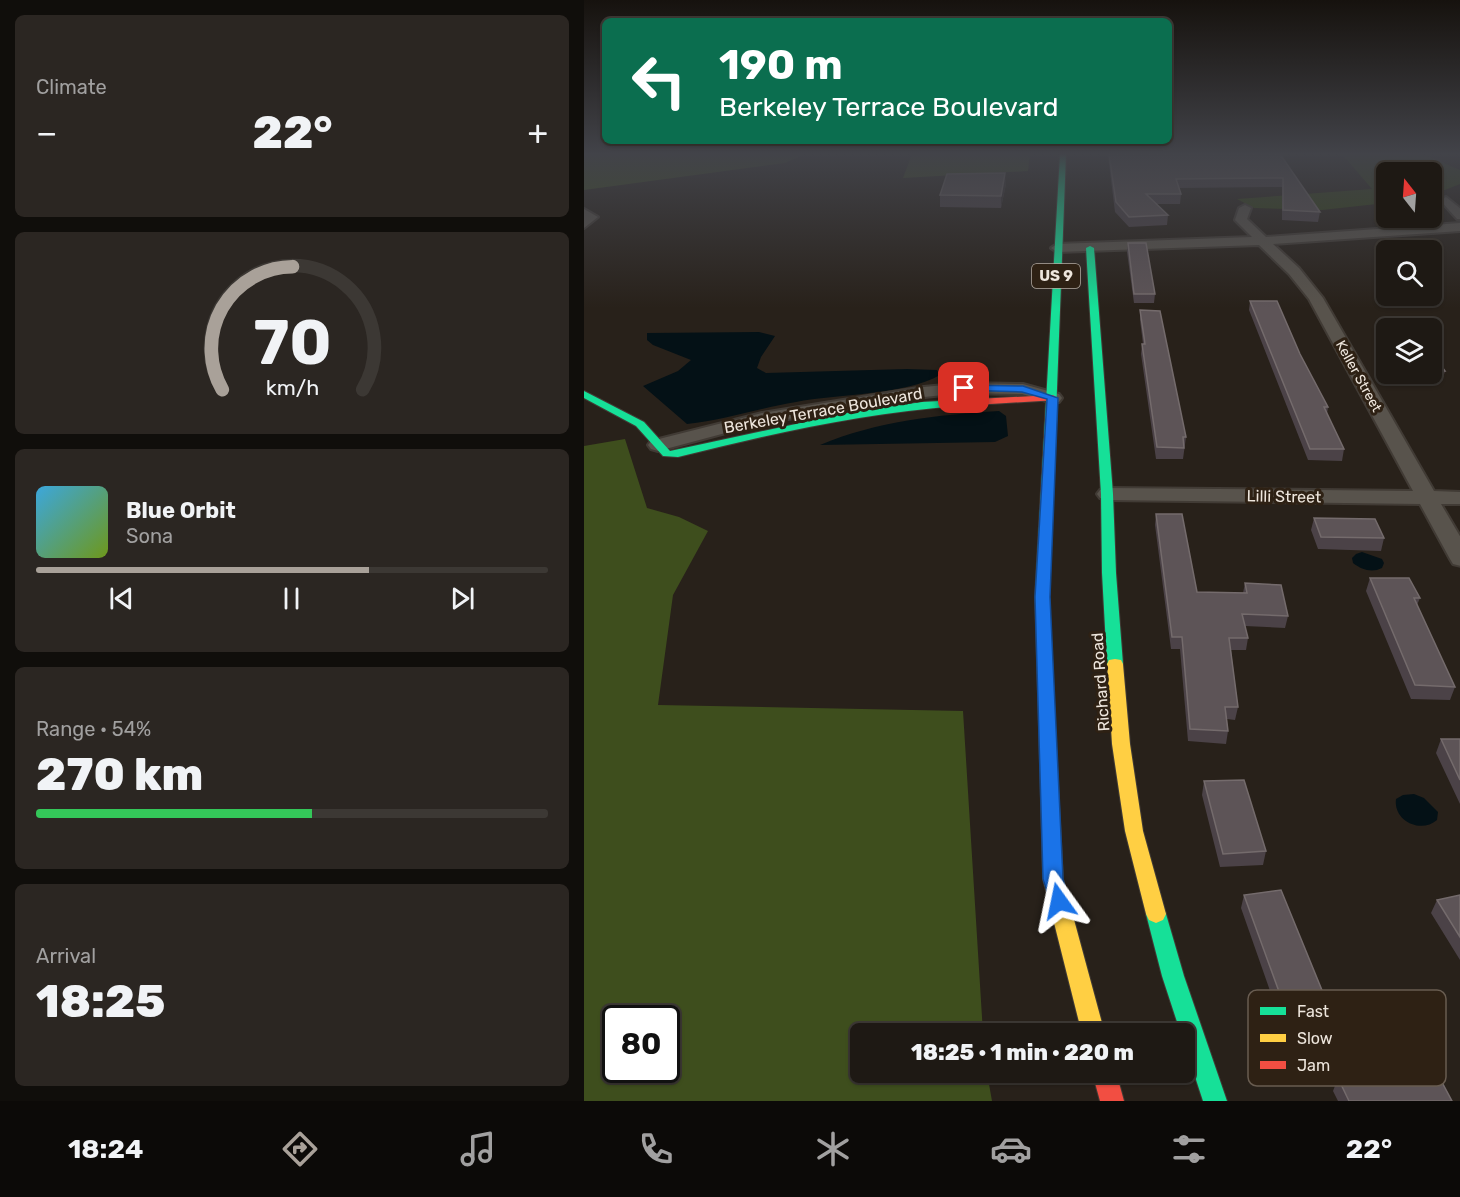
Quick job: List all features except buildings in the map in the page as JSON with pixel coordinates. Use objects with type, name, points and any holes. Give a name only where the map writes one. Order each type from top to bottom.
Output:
[{"type":"main road","name":"US 9","points":[[1060,205],[1043,597],[1053,879],[1091,1023]]},
{"type":"main road","name":"Richard Road","points":[[1090,248],[1121,744],[1134,831],[1173,976],[1216,1101]]},
{"type":"main road","points":[[584,394],[640,424],[658,445]]},
{"type":"main road","points":[[1107,1083],[1112,1101]]},
{"type":"street","name":"Keller Street","points":[[1245,208],[1241,220],[1294,271],[1316,298],[1460,559]]},
{"type":"street","points":[[584,213],[592,217],[584,224]]},
{"type":"street","points":[[1057,248],[1262,242],[1460,227]]},
{"type":"street","name":"Berkeley Terrace Boulevard","points":[[658,445],[688,444],[762,418],[948,389],[1023,389],[1053,398]]},
{"type":"street","points":[[640,424],[667,429],[688,444]]},
{"type":"street","name":"Lilli Street","points":[[1107,494],[1460,498]]},
{"type":"green space","points":[[1249,205],[1364,205],[1322,210],[1254,208]]},
{"type":"green space","points":[[625,439],[647,508],[679,517],[708,531],[673,595],[658,705],[963,711],[982,1023],[850,1023],[850,1083],[989,1083],[992,1101],[584,1101],[584,446]]},
{"type":"shaded area","points":[[759,332],[775,336],[761,357],[757,368],[766,373],[907,369],[937,370],[940,375],[909,387],[812,399],[687,424],[643,386],[678,371],[691,360],[653,345],[647,340],[647,333]]},
{"type":"shaded area","points":[[999,411],[1006,416],[1008,436],[995,442],[820,445],[885,425]]},
{"type":"shaded area","points":[[1362,552],[1382,559],[1384,563],[1382,568],[1367,570],[1353,563],[1352,558]]},
{"type":"shaded area","points":[[1414,794],[1424,798],[1438,812],[1437,820],[1423,826],[1403,819],[1396,807],[1396,799],[1403,795]]},
{"type":"traffic: fast","points":[[1047,728],[1042,597],[1061,205]]},
{"type":"traffic: fast","points":[[1090,248],[1107,494],[1115,664]]},
{"type":"traffic: fast","points":[[584,394],[640,424],[667,454],[678,454],[817,421],[887,409],[958,403]]},
{"type":"traffic: fast","points":[[1156,914],[1173,976],[1215,1101]]},
{"type":"traffic: slow","points":[[1115,664],[1121,744],[1134,831],[1156,914]]},
{"type":"traffic: slow","points":[[1047,728],[1053,879],[1091,1023]]},
{"type":"traffic: jam","points":[[958,403],[1053,398]]},
{"type":"traffic: jam","points":[[1107,1083],[1112,1101]]},
{"type":"route","points":[[964,388],[1023,389],[1053,398],[1043,597],[1053,879],[1059,901]]}]
